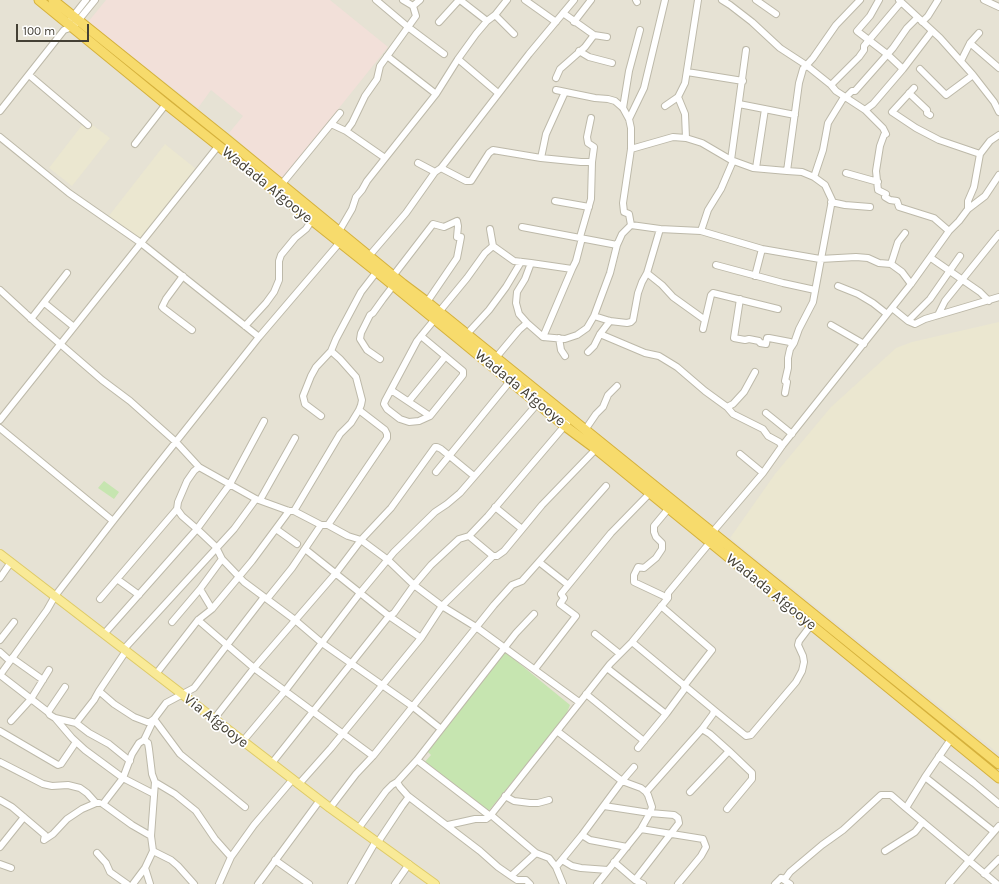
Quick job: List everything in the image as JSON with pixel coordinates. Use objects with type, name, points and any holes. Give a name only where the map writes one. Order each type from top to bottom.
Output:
[{"type":"highway","name":"Wadada Afgooye","points":[[39,0],[225,138],[281,185],[340,238],[379,269],[393,276],[427,302],[437,315],[711,538],[999,764]]},
{"type":"highway","name":"Wadada Afgooye","points":[[53,0],[72,23]]},
{"type":"highway","name":"Wadada Afgooye","points":[[133,69],[166,104],[312,220],[369,256],[394,286],[467,334],[511,380],[538,403],[584,430],[597,445],[650,493],[711,538],[811,625],[999,778]]},
{"type":"main road","name":"Via Afgooye","points":[[0,554],[330,808],[436,884]]},
{"type":"street","points":[[72,23],[86,0]]},
{"type":"street","points":[[0,111],[72,23],[95,0]]},
{"type":"street","points":[[376,0],[408,27],[444,54]]},
{"type":"street","points":[[346,130],[357,114],[365,96],[377,79],[380,66],[416,16],[413,6],[403,0]]},
{"type":"street","points":[[413,6],[420,0]]},
{"type":"street","points":[[439,22],[459,0],[487,21]]},
{"type":"street","points":[[154,794],[123,778],[76,742],[55,718],[0,675],[47,610],[55,596],[113,521],[340,238],[356,197],[367,181],[436,94],[458,59],[487,21],[495,15],[507,0]]},
{"type":"street","points":[[525,0],[556,22]]},
{"type":"street","points":[[369,256],[406,213],[435,172],[442,168],[498,93],[573,0]]},
{"type":"street","points":[[574,22],[591,0]]},
{"type":"street","points":[[629,119],[644,88],[665,0]]},
{"type":"street","points":[[664,106],[678,97],[683,88],[687,72],[698,0]]},
{"type":"street","points":[[722,0],[730,4],[752,22],[780,48],[806,65],[845,98],[865,110],[883,128],[886,134],[884,135],[880,146],[876,172],[878,190],[886,194],[885,197],[890,200],[897,201],[899,208],[934,218],[950,231]]},
{"type":"street","points":[[756,0],[776,14]]},
{"type":"street","points":[[879,0],[870,16],[857,31],[887,54],[903,69]]},
{"type":"street","points":[[814,177],[823,150],[828,123],[845,98],[852,91],[855,91],[893,48],[907,28],[928,16],[938,0]]},
{"type":"street","points":[[984,0],[999,6]]},
{"type":"street","points":[[787,171],[801,74],[803,69],[827,40],[836,25],[857,1]]},
{"type":"street","points":[[831,85],[859,57],[864,50],[864,46],[900,1],[932,31],[974,75],[994,102],[999,112]]},
{"type":"street","points":[[563,13],[594,35],[607,37]]},
{"type":"street","points":[[495,15],[514,34]]},
{"type":"street","points":[[623,108],[629,71],[640,30]]},
{"type":"street","points":[[865,110],[873,104],[903,69],[932,31]]},
{"type":"street","points":[[961,61],[970,43],[979,33]]},
{"type":"street","points":[[556,78],[560,68],[585,47],[594,35]]},
{"type":"street","points":[[970,43],[999,68]]},
{"type":"street","points":[[701,232],[708,210],[721,188],[732,160],[746,50]]},
{"type":"street","points":[[579,51],[589,57],[612,63]]},
{"type":"street","points":[[387,56],[436,94]]},
{"type":"street","points":[[458,59],[498,93]]},
{"type":"street","points":[[920,69],[946,95],[974,75]]},
{"type":"street","points":[[687,72],[743,82]]},
{"type":"street","points":[[29,75],[88,125]]},
{"type":"street","points":[[914,88],[892,112],[916,128],[939,140],[980,154]]},
{"type":"street","points":[[556,90],[595,98],[608,99],[615,101],[623,108],[629,119],[631,128],[631,149],[623,203],[624,212],[629,214],[632,225]]},
{"type":"street","points":[[541,158],[546,134],[565,92]]},
{"type":"street","points":[[909,93],[927,110],[927,113],[930,115]]},
{"type":"street","points":[[678,97],[685,114],[686,138]]},
{"type":"street","points":[[135,144],[166,104]]},
{"type":"street","points":[[739,104],[795,115]]},
{"type":"street","points":[[756,168],[765,109]]},
{"type":"street","points":[[281,185],[340,114]]},
{"type":"street","points":[[543,336],[576,261],[589,207],[594,147],[588,143],[587,137],[591,118]]},
{"type":"street","points":[[331,124],[346,130],[385,158]]},
{"type":"street","points":[[968,209],[968,201],[974,187],[980,154],[990,141],[999,135]]},
{"type":"street","points":[[0,137],[69,193],[141,243],[260,337]]},
{"type":"street","points":[[631,149],[674,137],[686,138],[702,143],[732,160],[756,168],[802,172],[814,177],[825,185],[829,192],[831,202],[813,302],[790,348],[785,381],[787,382],[786,394]]},
{"type":"street","points":[[0,420],[218,145]]},
{"type":"street","points":[[442,168],[469,182],[473,179],[489,153],[493,150],[541,158],[592,162]]},
{"type":"street","points":[[418,163],[435,172]]},
{"type":"street","points":[[846,173],[878,182]]},
{"type":"street","points":[[448,825],[475,819],[486,819],[491,816],[579,702],[610,664],[632,642],[668,598],[668,593],[707,546],[711,538],[911,284],[950,231],[968,209],[985,196],[999,175]]},
{"type":"street","points":[[555,201],[589,207]]},
{"type":"street","points":[[831,202],[870,207]]},
{"type":"street","points":[[245,326],[274,292],[279,280],[279,261],[281,255],[295,238],[306,229],[312,220]]},
{"type":"street","points":[[393,276],[433,224],[444,227],[457,221],[458,226],[456,237],[461,238],[457,258],[427,302]]},
{"type":"street","points":[[632,225],[701,232],[762,249],[820,259],[856,257],[868,258],[880,263],[891,264],[902,272],[911,284]]},
{"type":"street","points":[[530,263],[525,279],[517,292],[516,303],[520,314],[527,324],[543,336],[565,339],[577,335],[587,328],[594,316],[610,273],[617,245],[622,234],[632,225]]},
{"type":"street","points":[[522,227],[617,245]]},
{"type":"street","points":[[490,229],[493,246],[514,261],[572,269]]},
{"type":"street","points":[[594,316],[627,323],[632,320],[638,293],[647,274],[660,229]]},
{"type":"street","points":[[891,264],[898,242],[905,232]]},
{"type":"street","points":[[938,315],[946,301],[999,234]]},
{"type":"street","points":[[421,336],[463,371],[464,375],[430,416],[419,421],[409,422],[400,420],[387,409],[384,404],[385,401],[421,336],[485,253],[493,246]]},
{"type":"street","points":[[755,276],[762,249]]},
{"type":"street","points":[[908,321],[930,299],[960,256]]},
{"type":"street","points":[[931,258],[980,292],[990,301]]},
{"type":"street","points":[[467,334],[489,310],[506,287],[521,262]]},
{"type":"street","points":[[716,265],[815,290]]},
{"type":"street","points":[[321,416],[305,404],[303,396],[314,371],[331,350],[361,292],[379,269]]},
{"type":"street","points":[[31,319],[67,273]]},
{"type":"street","points":[[647,274],[662,285],[673,297],[705,320]]},
{"type":"street","points":[[183,276],[162,306],[192,330]]},
{"type":"street","points":[[380,359],[367,350],[360,339],[361,333],[370,315],[394,286]]},
{"type":"street","points":[[838,286],[858,294],[887,314]]},
{"type":"street","points":[[703,329],[713,292],[778,309]]},
{"type":"street","points":[[1,293],[102,380],[130,401],[176,442],[199,467],[258,499],[291,511],[321,525],[328,525],[348,536],[361,540],[388,560],[414,585],[442,606],[476,627],[579,702]]},
{"type":"street","points":[[892,308],[908,321],[915,324],[938,315],[990,301],[999,297]]},
{"type":"street","points":[[740,299],[734,338],[745,340],[749,339],[766,344],[768,338],[770,338],[790,342],[792,346]]},
{"type":"street","points":[[46,305],[74,327]]},
{"type":"street","points":[[588,352],[594,346],[610,320]]},
{"type":"street","points":[[494,361],[519,330],[527,324]]},
{"type":"street","points":[[832,325],[864,344]]},
{"type":"street","points":[[600,334],[645,353],[659,356],[677,367],[705,391],[727,406],[732,414],[763,429],[768,436],[782,446]]},
{"type":"street","points":[[558,338],[561,350],[565,356]]},
{"type":"street","points":[[156,674],[198,620],[212,609],[291,511],[340,434],[351,423],[359,410],[362,400],[356,377],[331,350]]},
{"type":"street","points":[[409,402],[445,357]]},
{"type":"street","points":[[727,406],[733,404],[744,392],[755,372]]},
{"type":"street","points":[[436,472],[448,455],[511,380]]},
{"type":"street","points":[[584,430],[603,407],[608,395],[617,386]]},
{"type":"street","points":[[391,390],[430,416]]},
{"type":"street","points":[[244,741],[285,691],[360,593],[404,541],[435,512],[453,500],[538,403]]},
{"type":"street","points":[[328,525],[387,438],[385,430],[359,410]]},
{"type":"street","points":[[766,413],[792,434]]},
{"type":"street","points":[[104,634],[197,529],[230,484],[264,421]]},
{"type":"street","points":[[272,763],[389,616],[394,613],[414,585],[431,565],[459,539],[469,536],[495,508],[568,422]]},
{"type":"street","points":[[0,428],[113,521]]},
{"type":"street","points":[[76,723],[94,700],[125,650],[216,547],[234,529],[258,499],[295,438]]},
{"type":"street","points":[[219,884],[238,845],[254,826],[342,734],[383,686],[421,638],[442,606],[493,556],[497,556],[504,551],[542,505],[597,445]]},
{"type":"street","points":[[214,718],[254,668],[336,573],[361,540],[390,508],[435,447],[438,447],[474,476]]},
{"type":"street","points":[[740,454],[763,472]]},
{"type":"street","points":[[100,599],[177,509],[178,502],[187,481],[199,467]]},
{"type":"street","points":[[330,808],[356,774],[373,756],[412,706],[453,658],[476,627],[512,585],[522,581],[606,486]]},
{"type":"street","points":[[535,670],[576,616],[560,604],[564,598],[560,594],[611,533],[650,493]]},
{"type":"street","points":[[495,508],[522,529]]},
{"type":"street","points":[[668,598],[634,582],[634,575],[638,568],[644,568],[656,558],[662,549],[662,543],[656,538],[654,526],[669,508]]},
{"type":"street","points":[[177,509],[182,516],[216,547],[222,559],[238,576],[322,643],[412,706],[441,729]]},
{"type":"street","points":[[103,804],[123,778],[139,743],[144,740],[154,719],[166,703],[194,688],[226,645],[305,549],[321,525]]},
{"type":"street","points":[[276,529],[297,544]]},
{"type":"street","points":[[469,536],[493,556]]},
{"type":"street","points":[[305,549],[389,616],[421,638]]},
{"type":"street","points":[[172,622],[200,589],[222,559]]},
{"type":"street","points":[[0,578],[10,562]]},
{"type":"street","points":[[539,562],[567,584]]},
{"type":"street","points":[[117,579],[138,595]]},
{"type":"street","points":[[200,589],[212,609]]},
{"type":"street","points":[[638,748],[666,714],[712,650],[661,606]]},
{"type":"street","points":[[358,829],[386,791],[397,782],[417,760],[504,647],[534,614]]},
{"type":"street","points":[[198,620],[254,668],[373,756]]},
{"type":"street","points":[[0,640],[14,622]]},
{"type":"street","points":[[632,642],[746,736],[751,735],[796,682],[802,671],[804,662],[804,656],[798,645],[799,640],[811,625]]},
{"type":"street","points":[[595,634],[620,654]]},
{"type":"street","points":[[0,652],[43,680]]},
{"type":"street","points":[[607,668],[666,714]]},
{"type":"street","points":[[11,721],[31,699],[49,670]]},
{"type":"street","points":[[48,712],[65,687]]},
{"type":"street","points":[[99,691],[114,704],[134,716],[147,722],[154,719]]},
{"type":"street","points":[[586,694],[644,741]]},
{"type":"street","points":[[646,792],[702,729],[713,714],[714,710]]},
{"type":"street","points":[[55,718],[76,723],[89,733],[109,744],[130,761]]},
{"type":"street","points":[[154,719],[180,754],[244,807]]},
{"type":"street","points":[[702,729],[710,734],[752,773],[752,780],[727,809]]},
{"type":"street","points":[[0,731],[58,765],[61,764],[76,742]]},
{"type":"street","points":[[557,731],[622,781],[641,788],[646,792],[652,807],[641,829],[597,884]]},
{"type":"street","points":[[906,808],[951,739]]},
{"type":"street","points":[[133,884],[145,868],[152,851],[151,836],[155,782],[152,774],[150,749],[148,743],[144,740]]},
{"type":"street","points":[[690,792],[728,751]]},
{"type":"street","points":[[939,756],[999,804]]},
{"type":"street","points":[[417,760],[491,816],[536,853],[548,858],[556,867],[563,884]]},
{"type":"street","points":[[0,762],[43,784],[52,786],[68,785],[80,788],[96,803]]},
{"type":"street","points":[[556,867],[634,767]]},
{"type":"street","points":[[925,778],[993,831]]},
{"type":"street","points":[[155,782],[180,798],[196,811],[205,822],[215,839],[231,857]]},
{"type":"street","points":[[397,782],[408,796],[448,825],[498,868],[517,880],[526,880],[530,884]]},
{"type":"street","points":[[775,884],[781,878],[785,879],[790,872],[822,845],[843,830],[881,795],[891,795],[997,884]]},
{"type":"street","points":[[351,884],[377,842],[407,800],[408,796]]},
{"type":"street","points":[[505,796],[514,801],[530,803],[538,803],[549,800]]},
{"type":"street","points":[[0,800],[24,817],[45,835],[44,840],[53,834],[67,819],[82,809],[96,803],[103,804],[132,825],[151,836]]},
{"type":"street","points":[[258,884],[320,800]]},
{"type":"street","points":[[604,806],[674,815],[678,818],[679,823],[635,880]]},
{"type":"street","points":[[0,847],[3,837],[24,817]]},
{"type":"street","points":[[885,851],[915,832],[923,822]]},
{"type":"street","points":[[949,884],[969,862],[993,831],[999,826]]},
{"type":"street","points":[[641,829],[703,839],[706,847],[678,884]]},
{"type":"street","points":[[582,835],[590,840],[627,847]]},
{"type":"street","points":[[152,851],[162,855],[178,866],[194,884]]},
{"type":"street","points":[[97,853],[106,863],[110,872],[127,884]]},
{"type":"street","points":[[511,876],[536,853]]},
{"type":"street","points":[[984,874],[999,858]]},
{"type":"street","points":[[275,860],[302,882],[309,884]]},
{"type":"street","points":[[562,860],[572,866],[581,868],[608,870]]},
{"type":"street","points":[[614,862],[635,880],[643,884]]},
{"type":"street","points":[[0,864],[11,868]]},
{"type":"street","points":[[395,884],[409,864]]},
{"type":"street","points":[[145,868],[150,884]]},
{"type":"street","points":[[781,878],[790,884]]},
{"type":"shaded area","points":[[0,0],[999,0],[999,884],[0,884]]},
{"type":"shaded area","points":[[106,0],[330,0],[388,47],[282,179],[229,133],[243,116],[211,90],[198,108],[88,22]]},
{"type":"shaded area","points":[[86,120],[110,138],[72,186],[49,168]]},
{"type":"shaded area","points":[[165,144],[196,169],[140,240],[108,217]]},
{"type":"shaded area","points":[[999,322],[999,754],[730,538],[775,474],[831,407],[896,348],[912,342]]},
{"type":"green space","points":[[104,481],[119,492],[114,499],[98,488]]},
{"type":"green space","points":[[504,651],[570,705],[566,715],[487,813],[423,764],[431,755],[427,751]]}]
